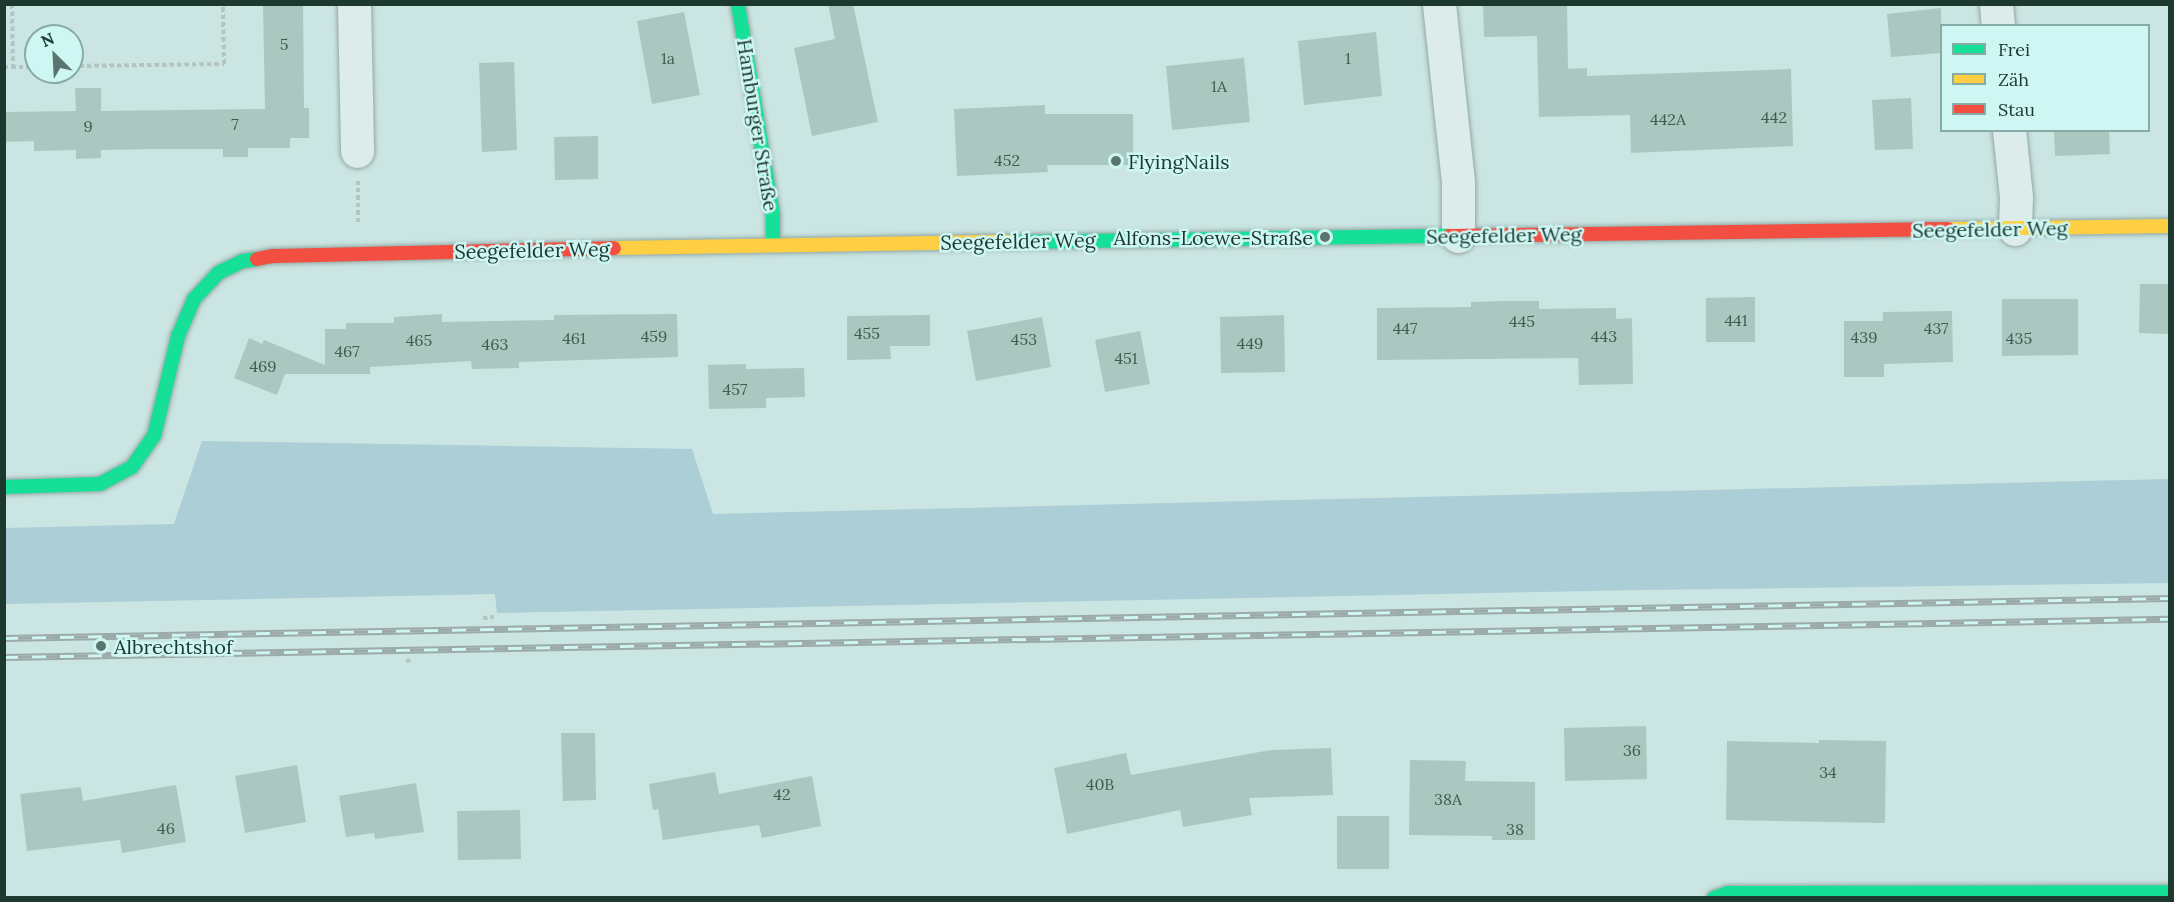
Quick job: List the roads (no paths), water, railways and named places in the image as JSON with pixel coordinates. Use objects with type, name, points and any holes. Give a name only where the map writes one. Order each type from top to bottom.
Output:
[{"type":"street","points":[[354,4],[357,151]]},
{"type":"street","name":"Hamburger Straße","points":[[738,4],[773,216],[773,245]]},
{"type":"street","points":[[1439,4],[1458,182],[1458,236]]},
{"type":"street","points":[[1996,4],[1998,24]]},
{"type":"street","points":[[2009,132],[2016,197],[2015,229]]},
{"type":"street","name":"Seegefelder Weg","points":[[4,487],[100,484],[132,467],[154,436],[178,336],[194,299],[218,273],[243,261],[305,254],[773,245],[2169,226]]},
{"type":"street","points":[[1714,897],[1728,893],[2169,892]]},
{"type":"railway","points":[[4,638],[2170,598]]},
{"type":"railway","points":[[4,657],[2170,619]]},
{"type":"place","name":"FlyingNails","points":[[1116,161]]},
{"type":"place","name":"Alfons-Loewe-Straße","points":[[1325,237]]},
{"type":"place","name":"Albrechtshof","points":[[101,646]]}]
